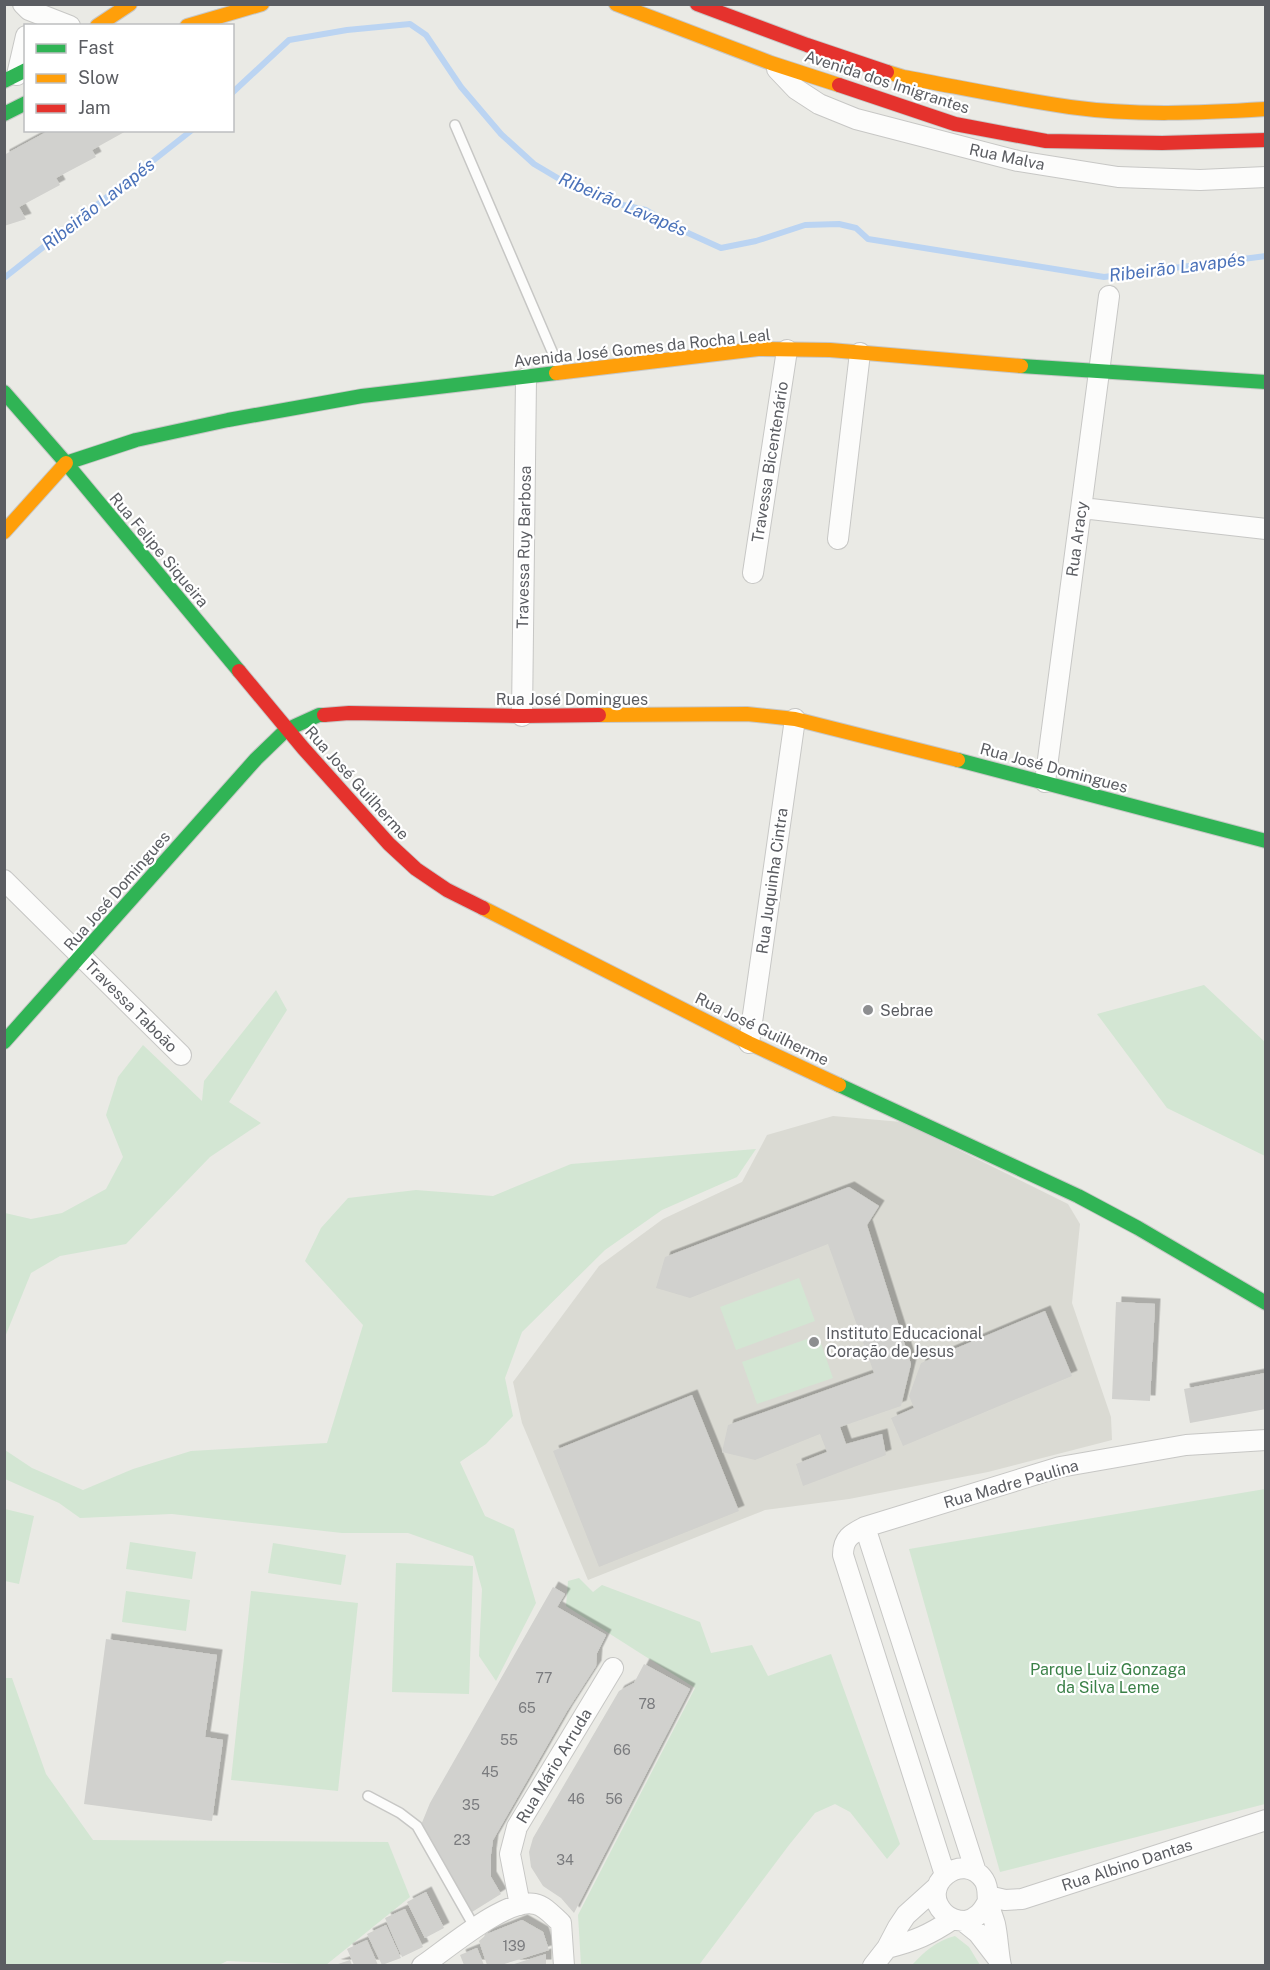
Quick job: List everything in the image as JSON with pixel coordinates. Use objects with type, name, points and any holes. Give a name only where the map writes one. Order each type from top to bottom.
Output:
[{"type":"street","points":[[100,24],[130,4]]},
{"type":"street","points":[[194,24],[262,4]]},
{"type":"street","name":"Avenida dos Imigrantes","points":[[616,4],[771,63],[955,124],[1046,141],[1162,143],[1266,140]]},
{"type":"street","name":"Avenida dos Imigrantes","points":[[697,4],[807,45],[903,77],[995,94],[1071,107],[1149,113],[1266,109]]},
{"type":"street","points":[[176,24],[203,8]]},
{"type":"street","points":[[26,13],[63,24]]},
{"type":"street","points":[[16,75],[24,44]]},
{"type":"street","name":"Rua Malva","points":[[771,63],[796,89],[819,104],[856,119],[1018,161],[1118,177],[1200,180],[1266,177]]},
{"type":"street","points":[[4,114],[24,104]]},
{"type":"street","name":"Rua Aracy","points":[[1045,782],[1108,297]]},
{"type":"street","name":"Avenida José Gomes da Rocha Leal","points":[[66,463],[136,440],[362,396],[758,349],[830,350],[1099,372],[1266,382]]},
{"type":"street","name":"Travessa Bicentenário","points":[[753,573],[787,350]]},
{"type":"street","points":[[838,539],[861,353]]},
{"type":"street","name":"Travessa Ruy Barbosa","points":[[522,716],[526,378]]},
{"type":"street","name":"Rua Felipe Siqueira","points":[[4,392],[66,463],[286,730]]},
{"type":"street","points":[[7,522],[66,463]]},
{"type":"street","points":[[1082,508],[1266,529]]},
{"type":"street","name":"Rua José Domingues","points":[[4,1041],[256,759],[286,730],[319,715],[349,713],[522,716],[747,714],[795,719],[1264,835]]},
{"type":"street","name":"Rua Juquinha Cintra","points":[[749,1043],[795,719]]},
{"type":"street","name":"Rua José Guilherme","points":[[286,730],[389,844],[416,869],[447,890],[749,1043],[1078,1196],[1138,1228],[1266,1303]]},
{"type":"street","name":"Travessa Taboão","points":[[4,880],[181,1055]]},
{"type":"street","name":"Rua Madre Paulina","points":[[941,1881],[843,1555],[844,1542],[849,1535],[865,1527],[1060,1467],[1186,1445],[1266,1440]]},
{"type":"street","points":[[865,1527],[976,1872]]},
{"type":"street","name":"Rua Mário Arruda","points":[[520,1905],[510,1854],[517,1827],[613,1668]]},
{"type":"street","name":"Rua Albino Dantas","points":[[988,1899],[1022,1899],[1266,1820]]},
{"type":"street","points":[[873,1965],[887,1948],[906,1915],[954,1869],[966,1868],[983,1878],[987,1887],[1001,1965]]},
{"type":"street","points":[[941,1881],[936,1897],[938,1906],[945,1914],[958,1920],[988,1945],[1001,1965]]},
{"type":"street","points":[[887,1948],[914,1942],[958,1920],[979,1915],[988,1899]]},
{"type":"street","points":[[422,1965],[508,1908],[535,1904],[541,1906],[561,1923],[564,1965]]},
{"type":"lane","points":[[455,125],[561,373]]},
{"type":"lane","points":[[368,1796],[400,1813],[417,1826],[475,1928]]},
{"type":"shaded area","name":"Instituto Educacional Coração de Jesus","points":[[833,1116],[902,1122],[1068,1204],[1080,1224],[1072,1303],[1111,1417],[1112,1440],[988,1472],[849,1499],[765,1510],[588,1580],[522,1423],[513,1382],[599,1266],[663,1219],[742,1182],[767,1135]]},
{"type":"green space","points":[[1204,985],[1265,1042],[1265,1156],[1167,1108],[1097,1014]]},
{"type":"green space","points":[[276,990],[287,1010],[229,1102],[261,1123],[210,1157],[126,1244],[60,1256],[31,1273],[5,1337],[5,1213],[31,1219],[62,1213],[106,1189],[123,1157],[106,1115],[118,1077],[143,1045],[202,1101],[204,1081]]},
{"type":"green space","points":[[756,1149],[737,1177],[662,1210],[605,1250],[522,1332],[505,1378],[513,1416],[486,1444],[460,1462],[485,1516],[514,1529],[536,1603],[496,1681],[479,1656],[482,1589],[473,1556],[408,1533],[342,1533],[172,1514],[80,1518],[59,1503],[5,1479],[5,1450],[32,1468],[83,1490],[133,1469],[191,1451],[327,1443],[363,1325],[305,1261],[321,1228],[348,1198],[416,1190],[493,1196],[571,1164]]},
{"type":"green space","points":[[799,1278],[815,1321],[736,1350],[720,1307]]},
{"type":"green space","points":[[818,1335],[833,1378],[757,1404],[742,1362]]},
{"type":"green space","name":"Parque Luiz Gonzaga da Silva Leme","points":[[1265,1489],[1265,1804],[1000,1872],[909,1549]]},
{"type":"green space","points":[[5,1509],[34,1516],[19,1584],[5,1581]]},
{"type":"green space","points":[[130,1542],[196,1552],[192,1579],[126,1569]]},
{"type":"green space","points":[[273,1543],[346,1555],[341,1585],[268,1573]]},
{"type":"green space","points":[[396,1563],[473,1566],[469,1694],[392,1692]]},
{"type":"green space","points":[[579,1578],[593,1592],[602,1585],[700,1622],[711,1653],[752,1645],[768,1676],[831,1654],[900,1844],[887,1859],[850,1812],[835,1804],[815,1813],[699,1965],[581,1965],[578,1915],[695,1688],[566,1606],[568,1581]]},
{"type":"green space","points":[[126,1591],[190,1600],[186,1631],[122,1622]]},
{"type":"green space","points":[[251,1591],[358,1603],[338,1791],[231,1780]]},
{"type":"green space","points":[[4,1678],[12,1678],[46,1774],[93,1840],[388,1842],[410,1897],[326,1965],[227,1961],[217,1966],[5,1965]]},
{"type":"green space","points":[[955,1936],[969,1947],[980,1965],[912,1965],[931,1947]]},
{"type":"building","points":[[46,132],[124,132],[92,150],[96,157],[56,178],[60,185],[19,207],[26,219],[4,226],[4,155]]},
{"type":"building","points":[[849,1187],[879,1206],[867,1225],[911,1364],[901,1406],[840,1427],[846,1444],[882,1434],[886,1455],[803,1486],[796,1464],[827,1452],[820,1434],[755,1460],[722,1452],[728,1425],[874,1373],[828,1244],[690,1298],[656,1288],[665,1257]]},
{"type":"building","points":[[1116,1302],[1155,1304],[1150,1401],[1112,1399]]},
{"type":"building","points":[[1045,1311],[1072,1376],[903,1446],[891,1418],[914,1408],[909,1396],[921,1363]]},
{"type":"building","points":[[1265,1373],[1266,1409],[1190,1423],[1184,1389]]},
{"type":"building","points":[[692,1395],[739,1511],[599,1567],[553,1451]]},
{"type":"building","points":[[553,1587],[565,1594],[557,1607],[606,1635],[597,1653],[596,1666],[567,1711],[493,1840],[491,1877],[501,1894],[472,1912],[421,1825],[430,1803]]},
{"type":"building","points":[[106,1639],[217,1655],[205,1737],[223,1740],[212,1821],[84,1804]]},
{"type":"building","points":[[644,1664],[690,1689],[574,1913],[561,1898],[543,1886],[531,1867],[529,1852],[533,1838],[619,1691],[634,1683]]},
{"type":"building","points":[[426,1892],[444,1928],[425,1938],[407,1902]]},
{"type":"building","points":[[405,1909],[423,1947],[402,1957],[385,1918]]},
{"type":"building","points":[[522,1920],[543,1932],[549,1950],[501,1965],[487,1965],[479,1941],[487,1934]]},
{"type":"building","points":[[386,1925],[401,1958],[382,1965],[367,1934]]},
{"type":"building","points":[[367,1940],[378,1965],[354,1965],[347,1949]]},
{"type":"building","points":[[477,1948],[484,1965],[464,1965],[460,1955]]},
{"type":"building","points":[[546,1954],[546,1965],[511,1965]]},
{"type":"building","points":[[350,1960],[352,1965],[335,1965]]},
{"type":"waterway","name":"Ribeirão Lavapés","points":[[234,91],[289,40],[347,30],[410,24],[426,35],[461,87],[501,134],[534,164],[566,183],[614,203],[646,210],[677,228],[721,248],[756,241],[805,225],[839,224],[856,228],[868,239],[1104,277],[1266,256]]},
{"type":"waterway","name":"Ribeirão Lavapés","points":[[4,278],[189,132]]},
{"type":"traffic: fast","points":[[4,81],[24,71]]},
{"type":"traffic: fast","points":[[4,114],[24,104]]},
{"type":"traffic: fast","points":[[1021,366],[1266,382]]},
{"type":"traffic: fast","points":[[66,463],[136,440],[228,420],[362,396],[556,373]]},
{"type":"traffic: fast","points":[[4,392],[239,671]]},
{"type":"traffic: fast","points":[[4,1042],[256,759],[286,730],[319,715],[324,715]]},
{"type":"traffic: fast","points":[[958,760],[1266,841]]},
{"type":"traffic: fast","points":[[839,1085],[1078,1196],[1138,1228],[1266,1303]]},
{"type":"traffic: slow","points":[[100,24],[130,4]]},
{"type":"traffic: slow","points":[[194,24],[262,4]]},
{"type":"traffic: slow","points":[[616,4],[771,63],[839,85]]},
{"type":"traffic: slow","points":[[887,72],[1007,97],[1094,110],[1168,113],[1266,109]]},
{"type":"traffic: slow","points":[[556,373],[758,349],[830,350],[1021,366]]},
{"type":"traffic: slow","points":[[4,532],[66,463]]},
{"type":"traffic: slow","points":[[599,715],[747,714],[795,719],[958,760]]},
{"type":"traffic: slow","points":[[483,908],[749,1043],[839,1085]]},
{"type":"traffic: jam","points":[[697,4],[887,72]]},
{"type":"traffic: jam","points":[[839,85],[955,124],[1046,141],[1162,143],[1266,140]]},
{"type":"traffic: jam","points":[[239,671],[303,748],[389,844],[416,869],[447,890],[483,908]]},
{"type":"traffic: jam","points":[[324,715],[349,713],[599,715]]},
{"type":"place","name":"Sebrae","points":[[868,1010]]},
{"type":"place","name":"Instituto Educacional Coração de Jesus","points":[[814,1342]]}]
